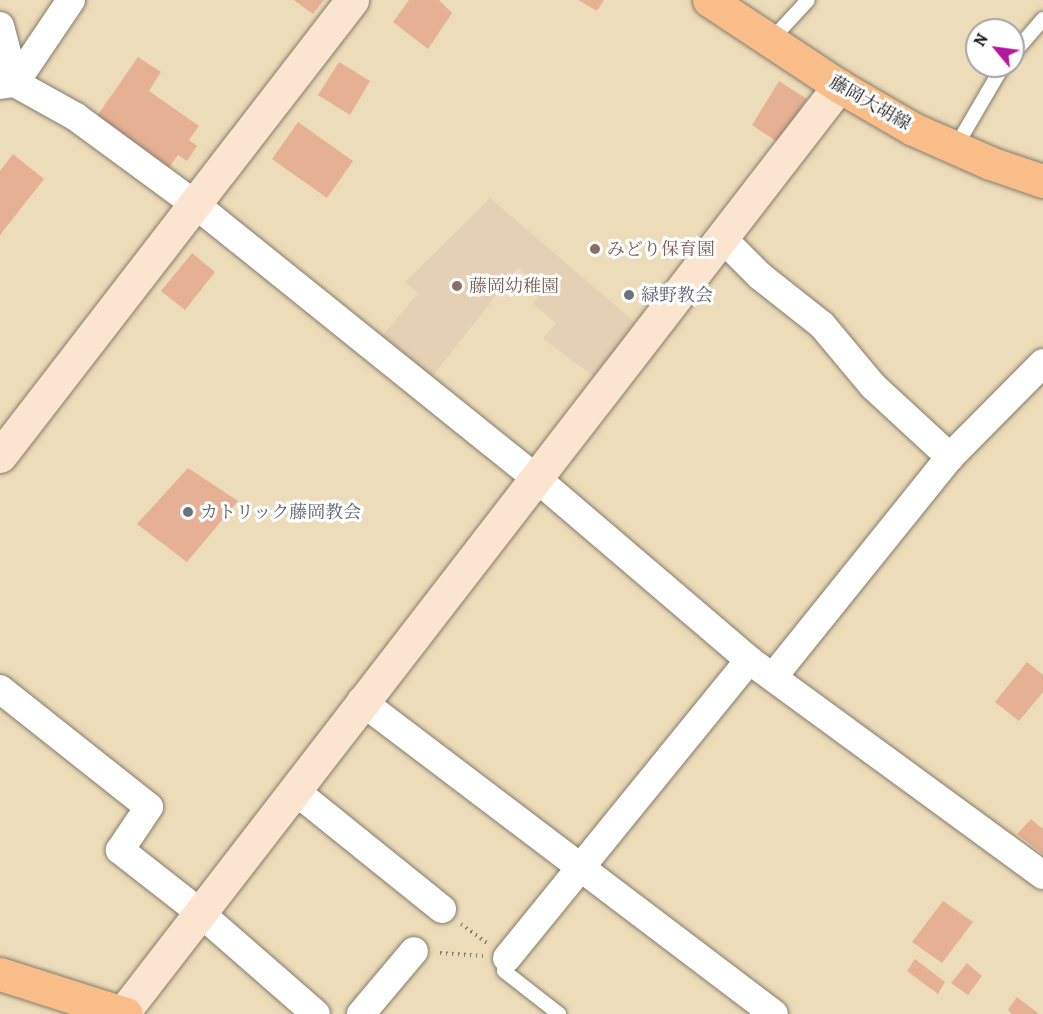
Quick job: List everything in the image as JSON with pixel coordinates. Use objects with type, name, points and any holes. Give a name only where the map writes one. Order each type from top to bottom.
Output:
[{"type":"main road","name":"藤岡大胡線","points":[[727,6],[770,41],[839,86],[955,148],[1043,181]]},
{"type":"main road","points":[[0,974],[124,1014]]},
{"type":"street","points":[[8,84],[71,0]]},
{"type":"street","points":[[0,456],[352,0]]},
{"type":"street","points":[[0,26],[8,84]]},
{"type":"street","points":[[8,84],[76,117],[196,205],[536,478],[749,660],[1043,875]]},
{"type":"street","points":[[124,1014],[361,701],[723,239],[839,86]]},
{"type":"street","points":[[723,239],[760,276],[822,325],[873,386],[950,457]]},
{"type":"street","points":[[773,677],[950,457],[1043,363]]},
{"type":"street","points":[[507,958],[749,660]]},
{"type":"street","points":[[0,689],[149,807],[120,850],[200,912],[316,1014]]},
{"type":"street","points":[[361,701],[774,1014]]},
{"type":"street","points":[[294,790],[442,909]]},
{"type":"street","points":[[361,1014],[414,951]]},
{"type":"lane","points":[[770,41],[808,0]]},
{"type":"lane","points":[[1025,40],[1043,19]]},
{"type":"lane","points":[[955,148],[996,78]]},
{"type":"lane","points":[[507,958],[504,971],[559,1014]]},
{"type":"path","points":[[442,909],[507,958]]},
{"type":"path","points":[[414,951],[507,958]]},
{"type":"shaded area","name":"藤岡幼稚園","points":[[490,198],[637,324],[596,378],[543,339],[556,323],[533,304],[544,289],[518,268],[431,378],[381,338],[418,293],[405,282]]},
{"type":"building","points":[[294,0],[324,0],[313,14]]},
{"type":"building","points":[[409,0],[439,0],[452,13],[428,49],[393,22]]},
{"type":"building","points":[[578,0],[604,0],[597,11]]},
{"type":"building","points":[[138,57],[161,72],[149,91],[199,126],[189,140],[197,146],[187,161],[178,155],[168,169],[95,119]]},
{"type":"building","points":[[339,62],[370,81],[350,115],[318,95]]},
{"type":"building","points":[[779,81],[807,99],[779,143],[752,125]]},
{"type":"building","points":[[298,122],[353,161],[327,198],[272,159]]},
{"type":"building","points":[[13,154],[44,179],[0,235],[0,171]]},
{"type":"building","points":[[192,253],[215,272],[185,310],[161,291]]},
{"type":"building","name":"カトリック藤岡教会","points":[[188,468],[238,501],[187,562],[137,524]]},
{"type":"building","points":[[1027,662],[1043,675],[1043,692],[1019,721],[995,702]]},
{"type":"building","points":[[1031,819],[1043,829],[1043,854],[1017,834]]},
{"type":"building","points":[[943,901],[973,922],[942,963],[912,942]]},
{"type":"building","points":[[915,959],[945,982],[938,994],[907,971]]},
{"type":"building","points":[[967,963],[982,976],[968,995],[951,983]]},
{"type":"building","points":[[1017,997],[1039,1014],[1012,1014],[1008,1010]]},
{"type":"place","name":"みどり保育園","points":[[595,249]]},
{"type":"place","name":"藤岡幼稚園","points":[[457,286]]},
{"type":"place","name":"緑野教会","points":[[629,295]]},
{"type":"place","name":"カトリック藤岡教会","points":[[188,512]]}]
